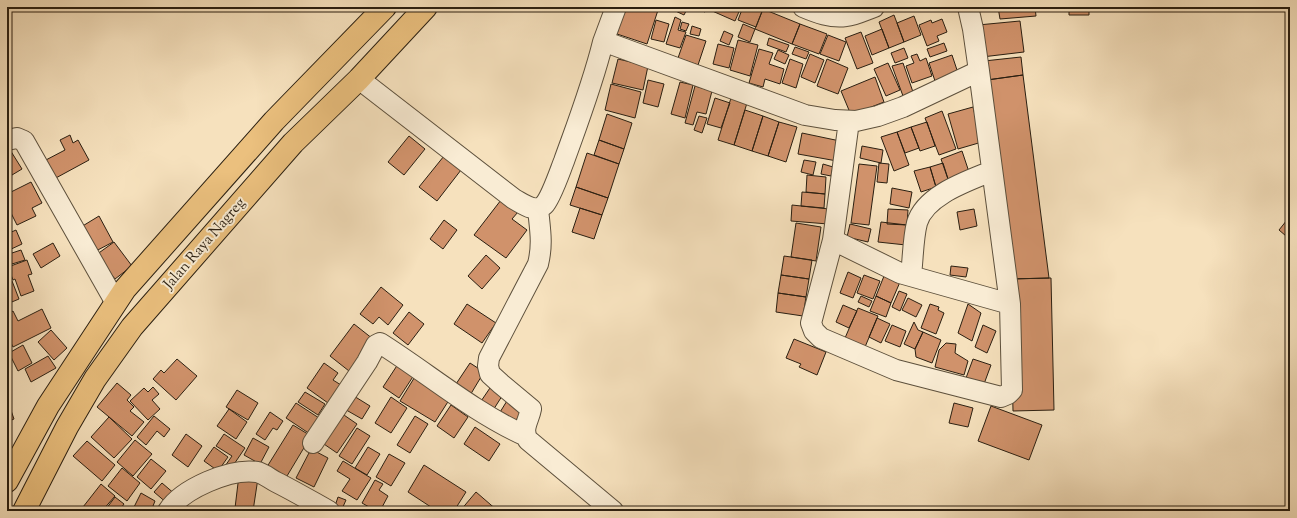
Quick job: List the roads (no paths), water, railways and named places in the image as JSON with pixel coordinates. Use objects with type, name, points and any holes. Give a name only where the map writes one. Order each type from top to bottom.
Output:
[{"type":"highway","name":"Jalan Raya Nagreg","points":[[7,481],[48,406],[125,289],[274,121],[385,7]]},
{"type":"highway","name":"Jalan Raya Nagreg","points":[[24,511],[67,427],[95,379],[132,327],[293,143],[359,79],[426,7]]},
{"type":"street","points":[[359,79],[514,199],[530,208],[538,209],[544,205],[554,186],[597,67],[603,42],[616,7]]},
{"type":"street","points":[[803,7],[817,13],[834,16],[847,16],[874,7]]},
{"type":"street","points":[[849,121],[833,240],[811,323],[814,331],[821,338],[896,370],[1001,397],[1008,394],[1012,390],[1010,304],[979,71],[973,29],[968,7]]},
{"type":"street","points":[[603,42],[805,115],[849,121],[878,116],[903,107],[979,71]]},
{"type":"street","points":[[7,140],[17,138],[24,141],[116,303]]},
{"type":"street","points":[[911,276],[917,222],[924,211],[934,199],[952,188],[992,171]]},
{"type":"street","points":[[538,209],[541,236],[541,251],[538,264],[489,358],[488,366],[490,374],[531,409],[524,432],[528,440],[613,511]]},
{"type":"street","points":[[833,240],[911,276],[1010,304]]},
{"type":"street","points":[[313,443],[367,362],[376,345],[380,343],[411,362],[491,419],[526,436]]},
{"type":"street","points":[[168,511],[171,506],[187,492],[212,479],[229,474],[258,472],[329,511]]}]
